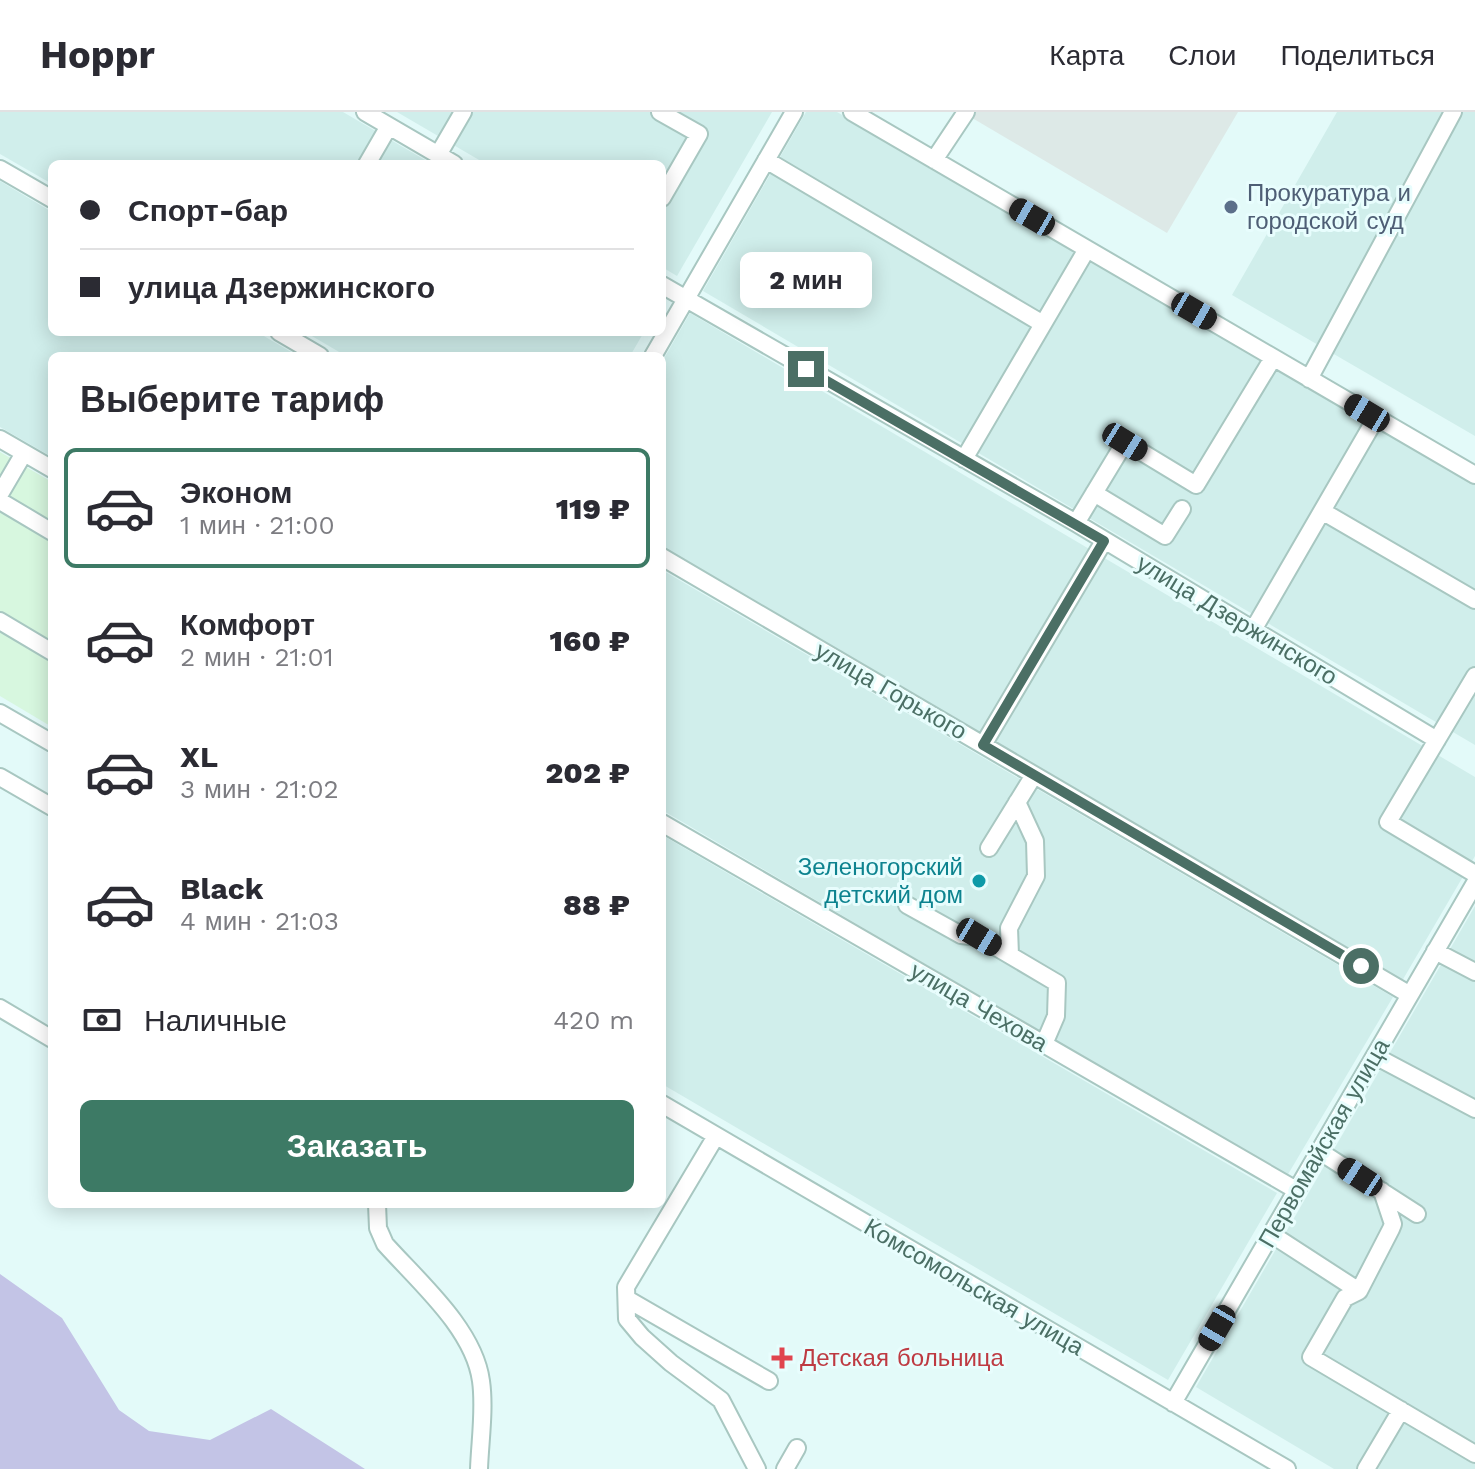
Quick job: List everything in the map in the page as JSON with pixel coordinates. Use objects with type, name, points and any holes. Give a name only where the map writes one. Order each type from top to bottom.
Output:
[{"type":"street","points":[[365,112],[447,160]]},
{"type":"street","points":[[438,155],[463,112]]},
{"type":"street","points":[[660,112],[699,134],[666,191]]},
{"type":"street","points":[[666,334],[794,112]]},
{"type":"street","points":[[852,112],[1475,475]]},
{"type":"street","points":[[934,160],[966,112]]},
{"type":"street","points":[[1309,379],[1453,112]]},
{"type":"street","points":[[369,160],[389,126]]},
{"type":"street","points":[[766,160],[1043,324]]},
{"type":"street","points":[[0,169],[48,197]]},
{"type":"street","points":[[964,459],[1087,249]]},
{"type":"street","name":"улица Дзержинского","points":[[666,287],[1076,523],[1437,740]]},
{"type":"street","points":[[286,336],[313,352]]},
{"type":"street","points":[[1076,523],[1125,442],[1196,485],[1273,358]]},
{"type":"street","points":[[1253,630],[1376,418]]},
{"type":"street","points":[[0,439],[48,467]]},
{"type":"street","points":[[0,494],[24,453]]},
{"type":"street","points":[[1094,493],[1165,536],[1182,509]]},
{"type":"street","points":[[0,501],[48,530]]},
{"type":"street","points":[[1322,511],[1475,600]]},
{"type":"street","points":[[983,745],[1104,541]]},
{"type":"street","name":"улица Горького","points":[[666,559],[1410,995]]},
{"type":"street","points":[[0,621],[48,650]]},
{"type":"street","points":[[1475,676],[1388,822],[1475,874]]},
{"type":"street","points":[[0,713],[48,741]]},
{"type":"street","points":[[989,848],[1034,775]]},
{"type":"street","points":[[0,777],[48,805]]},
{"type":"street","points":[[1010,955],[1009,928],[1036,876],[1035,841],[1017,802]]},
{"type":"street","name":"улица Чехова","points":[[666,825],[1296,1190]]},
{"type":"street","name":"Первомайская улица","points":[[1173,1403],[1475,883]]},
{"type":"street","points":[[907,905],[961,935],[979,937],[1057,983],[1056,1016],[1044,1044]]},
{"type":"street","points":[[1435,951],[1475,972]]},
{"type":"street","points":[[0,1008],[48,1037]]},
{"type":"street","points":[[1375,1056],[1473,1103]]},
{"type":"street","name":"Комсомольская улица","points":[[666,1106],[1287,1469]]},
{"type":"street","points":[[716,1136],[626,1287],[627,1319],[642,1337],[721,1400],[757,1469]]},
{"type":"street","points":[[1319,1151],[1417,1214]]},
{"type":"street","points":[[1382,1191],[1393,1224],[1359,1291],[1345,1298],[1311,1357],[1475,1454]]},
{"type":"street","points":[[377,1208],[378,1228],[385,1244],[460,1328],[478,1364],[482,1384],[479,1469]]},
{"type":"street","points":[[1271,1234],[1359,1291]]},
{"type":"street","points":[[627,1299],[769,1381]]},
{"type":"street","points":[[1366,1469],[1401,1410]]},
{"type":"street","points":[[785,1469],[797,1448]]},
{"type":"shaded area","points":[[0,112],[343,112],[425,160],[48,160],[48,182],[0,154]]},
{"type":"shaded area","points":[[397,112],[772,112],[677,276],[666,269],[666,160],[479,160]]},
{"type":"shaded area","points":[[806,112],[837,112],[1475,485],[1475,745],[703,291]]},
{"type":"shaded area","points":[[962,112],[1238,112],[1167,233]]},
{"type":"shaded area","points":[[1337,112],[1475,112],[1475,436],[1232,295]]},
{"type":"shaded area","points":[[0,181],[48,210],[48,336],[264,336],[291,352],[48,352],[48,455],[0,427]]},
{"type":"shaded area","points":[[690,313],[1475,777],[1475,856],[1402,981],[666,550],[666,355]]},
{"type":"shaded area","points":[[312,336],[642,336],[632,352],[339,352]]},
{"type":"shaded area","points":[[0,452],[48,480],[48,725],[0,696]]},
{"type":"shaded area","points":[[666,572],[1393,997],[1287,1176],[666,812]]},
{"type":"shaded area","points":[[666,837],[1277,1193],[1168,1380],[666,1086]]},
{"type":"shaded area","points":[[1475,906],[1475,1469],[1334,1469],[1196,1387]]},
{"type":"shaded area","points":[[0,1274],[62,1318],[119,1410],[149,1431],[210,1440],[271,1409],[365,1469],[0,1469]]},
{"type":"place","name":"Прокуратура и городской суд","points":[[1231,207]]},
{"type":"place","name":"Зеленогорский детский дом","points":[[979,881]]},
{"type":"place","name":"Детская больница","points":[[782,1358]]},
{"type":"route","points":[[806,369],[1104,541],[983,745],[1361,966]]}]
